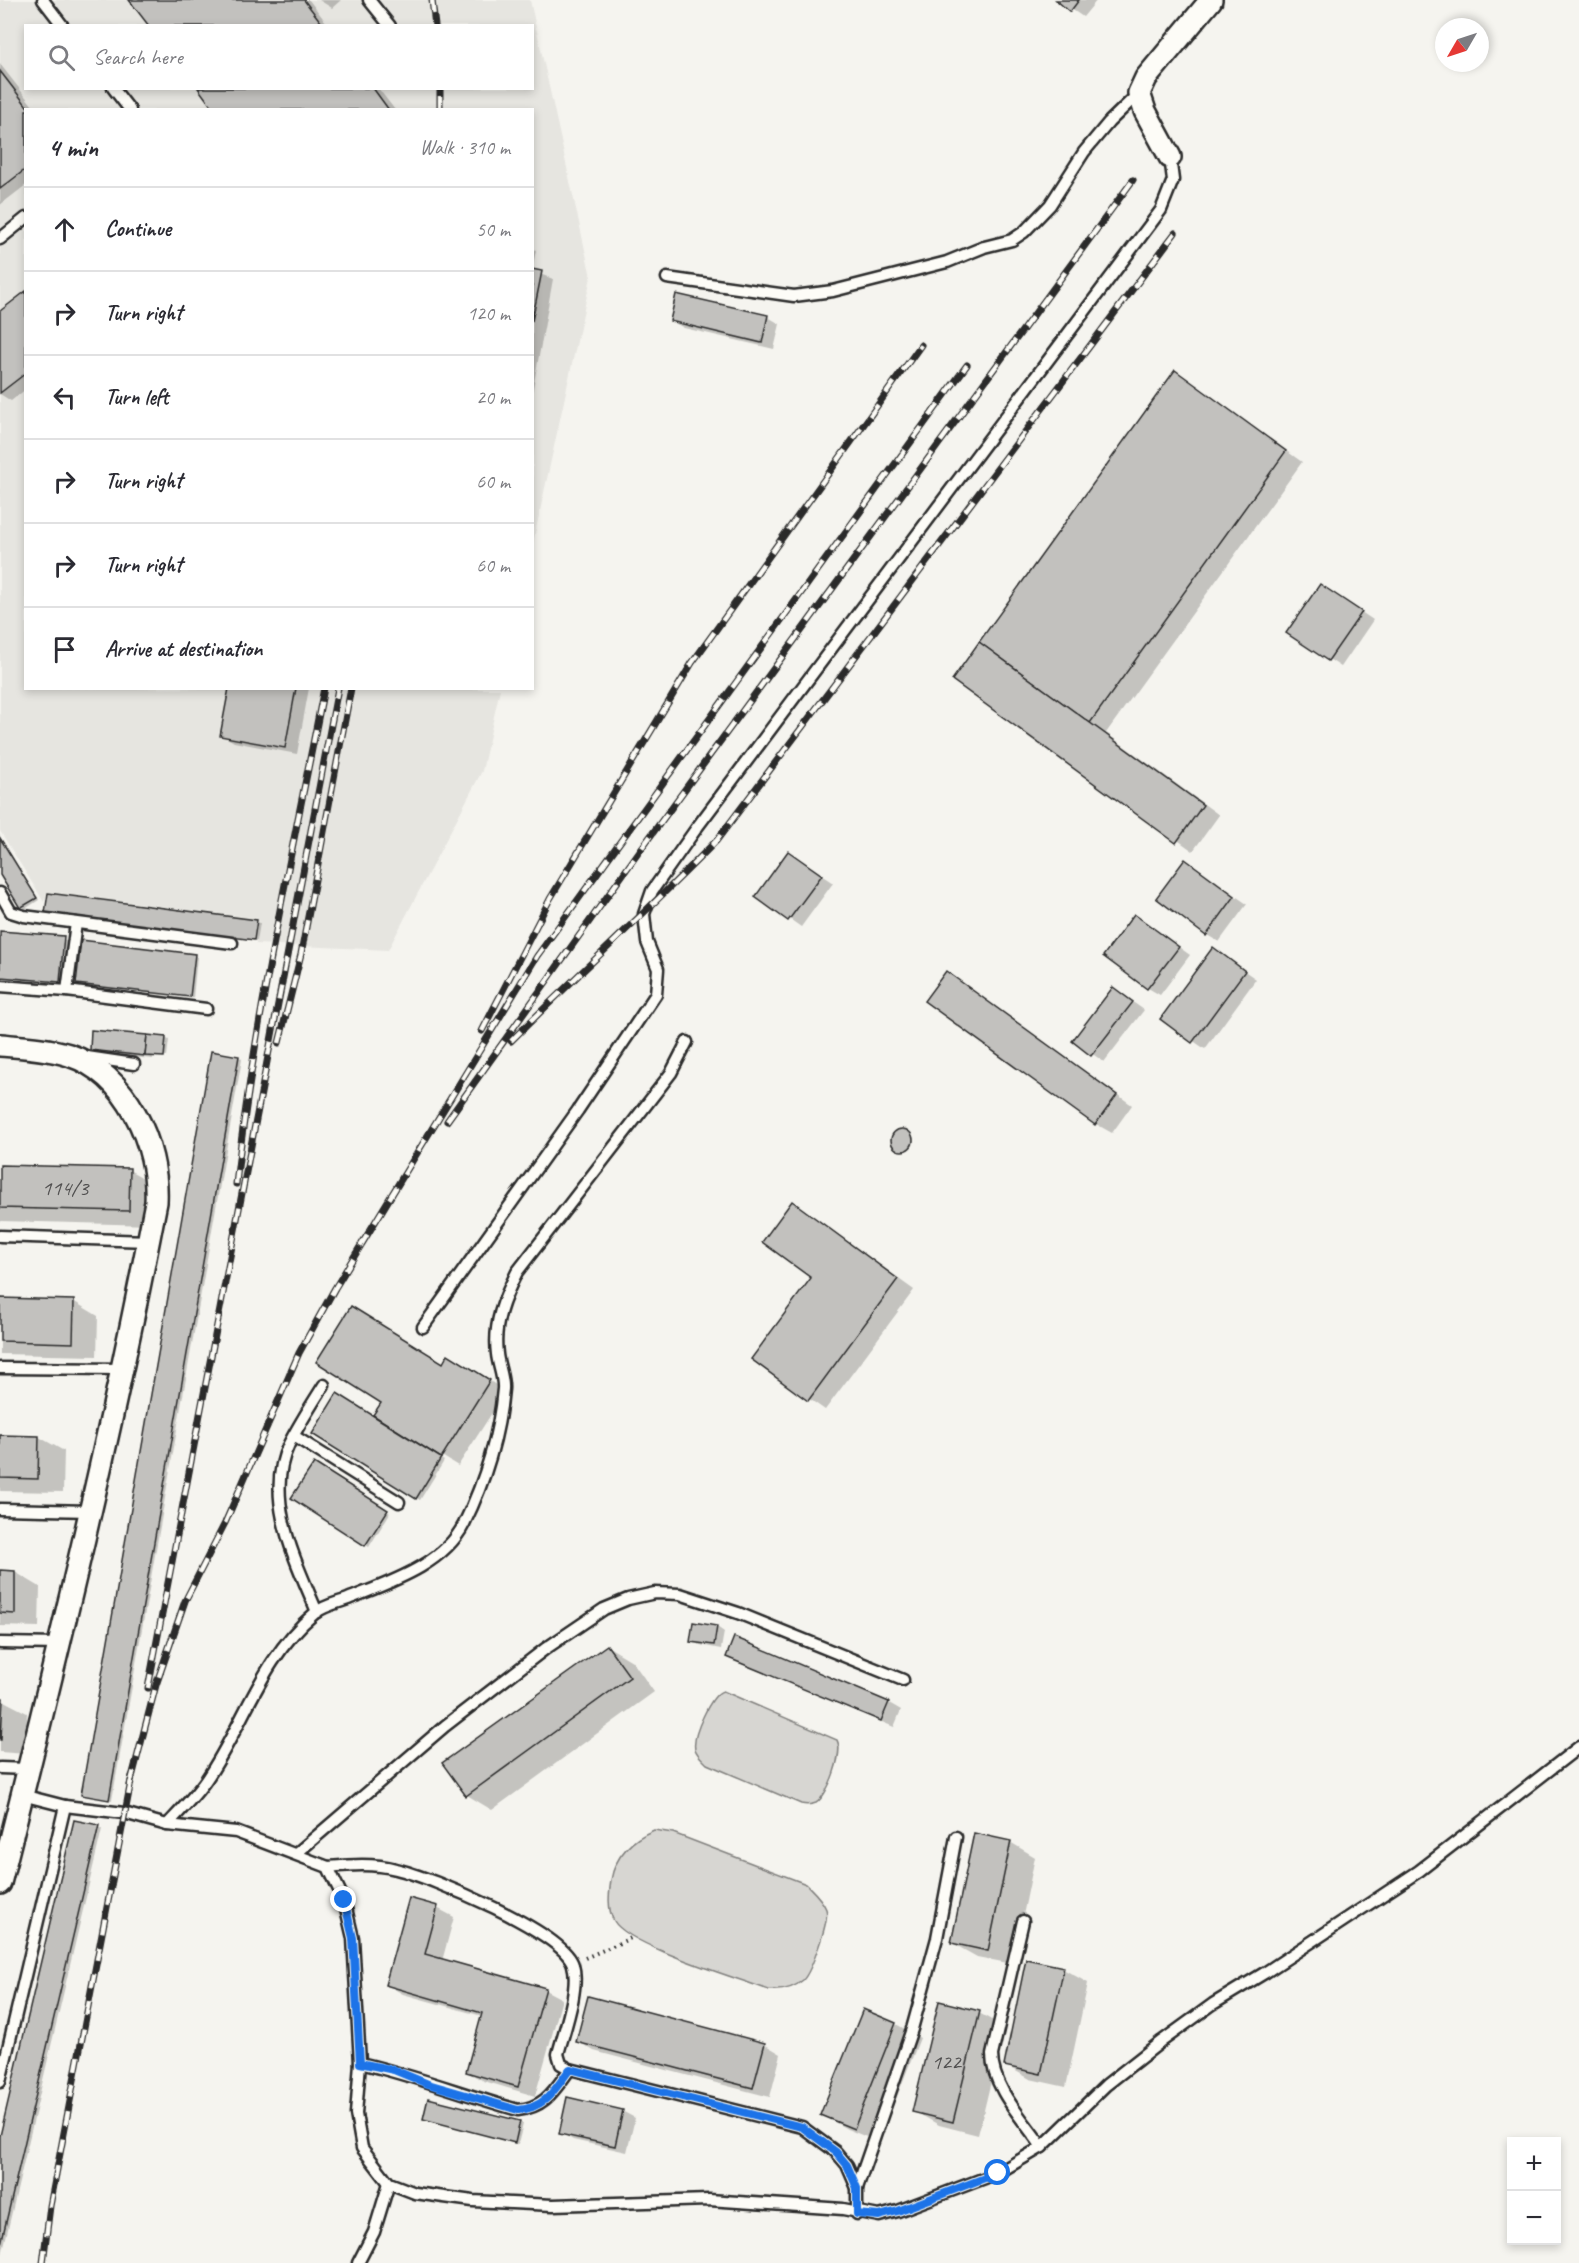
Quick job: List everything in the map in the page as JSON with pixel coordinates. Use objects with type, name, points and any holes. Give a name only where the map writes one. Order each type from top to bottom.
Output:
[{"type":"street","points":[[1170,157],[1145,111],[1139,93],[1146,78],[1211,0]]},
{"type":"street","points":[[0,1045],[70,1056],[98,1070],[118,1089],[134,1110],[148,1143],[157,1181],[123,1370],[61,1644],[27,1769],[0,1883]]},
{"type":"lane","points":[[43,0],[61,24]]},
{"type":"lane","points":[[369,0],[388,24]]},
{"type":"lane","points":[[115,90],[128,108]]},
{"type":"lane","points":[[667,278],[794,296],[833,291],[947,262],[984,247],[1012,240],[1024,232],[1050,205],[1084,152],[1109,122],[1139,93]]},
{"type":"lane","points":[[423,1327],[578,1110],[656,994],[658,969],[647,942],[644,914],[652,891],[698,826],[1161,210],[1173,180],[1170,157]]},
{"type":"lane","points":[[0,239],[24,220]]},
{"type":"lane","points":[[0,893],[6,911],[33,918],[232,943]]},
{"type":"lane","points":[[67,991],[76,923]]},
{"type":"lane","points":[[0,986],[67,991],[206,1009]]},
{"type":"lane","points":[[167,1824],[207,1780],[250,1696],[280,1651],[317,1612],[412,1571],[441,1552],[462,1527],[477,1494],[498,1424],[503,1386],[496,1335],[502,1303],[517,1272],[671,1072],[687,1042]]},
{"type":"lane","points":[[70,1056],[134,1064]]},
{"type":"lane","points":[[0,1236],[148,1241]]},
{"type":"lane","points":[[0,1368],[123,1370]]},
{"type":"lane","points":[[317,1612],[298,1568],[280,1504],[278,1483],[288,1446],[324,1385]]},
{"type":"lane","points":[[294,1436],[399,1502]]},
{"type":"lane","points":[[0,1509],[91,1511]]},
{"type":"lane","points":[[297,1853],[445,1726],[536,1656],[604,1609],[628,1599],[655,1593],[680,1594],[738,1613],[903,1680]]},
{"type":"lane","points":[[0,1643],[61,1644]]},
{"type":"lane","points":[[328,1867],[344,1900],[353,1938],[360,2063],[356,2114],[362,2148],[389,2183],[415,2193],[473,2201],[553,2205],[710,2200],[843,2209],[857,2214],[879,2216],[998,2173],[1042,2147],[1106,2085],[1162,2041],[1213,2004],[1266,1972],[1419,1871],[1579,1747]]},
{"type":"lane","points":[[0,1768],[27,1769]]},
{"type":"lane","points":[[22,1795],[65,1806],[124,1813],[167,1824],[236,1832],[297,1853],[328,1867],[356,1865],[394,1868],[437,1882],[485,1903],[552,1940],[573,1963],[574,1987],[558,2054],[561,2064],[570,2069],[802,2127],[836,2152],[847,2165],[857,2188]]},
{"type":"lane","points":[[0,2082],[65,1806]]},
{"type":"lane","points":[[857,2214],[857,2188],[912,2029],[931,1961],[956,1837]]},
{"type":"lane","points":[[1023,1921],[992,2055],[992,2068],[999,2084],[1042,2147]]},
{"type":"lane","points":[[360,2063],[394,2070],[428,2084],[518,2110],[533,2109],[543,2103],[570,2069]]},
{"type":"lane","points":[[358,2263],[374,2232],[389,2183]]},
{"type":"path","points":[[573,1963],[631,1938]]},
{"type":"shaded area","points":[[0,0],[530,0],[591,277],[534,538],[534,108],[24,108],[24,690],[500,690],[482,771],[388,950],[256,944],[258,919],[48,892],[44,902],[0,831]]},
{"type":"shaded area","points":[[723,1691],[837,1740],[839,1746],[837,1763],[821,1799],[808,1805],[801,1804],[707,1764],[698,1755],[695,1743],[699,1726],[708,1707]]},
{"type":"shaded area","points":[[654,1830],[673,1833],[806,1884],[812,1889],[824,1905],[826,1915],[819,1946],[803,1980],[787,1989],[769,1990],[661,1951],[623,1931],[614,1921],[609,1906],[613,1871],[616,1863],[632,1843]]},
{"type":"building","points":[[129,0],[304,0],[322,24],[147,24]]},
{"type":"building","points":[[1056,0],[1079,0],[1070,12]]},
{"type":"building","points":[[0,71],[28,108],[24,108],[24,171],[0,189]]},
{"type":"building","points":[[199,90],[374,90],[388,108],[213,108]]},
{"type":"building","points":[[534,269],[542,271],[534,311]]},
{"type":"building","points":[[24,293],[24,375],[0,393],[0,311]]},
{"type":"building","points":[[676,294],[768,315],[762,343],[670,321]]},
{"type":"building","points":[[1175,370],[1286,451],[1090,723],[979,642]]},
{"type":"building","points":[[1320,584],[1362,612],[1328,661],[1286,633]]},
{"type":"building","points":[[979,642],[1203,805],[1176,843],[952,680]]},
{"type":"building","points":[[229,690],[296,690],[285,748],[220,736]]},
{"type":"building","points":[[0,838],[37,898],[20,908],[0,875]]},
{"type":"building","points":[[788,851],[822,875],[788,921],[755,897]]},
{"type":"building","points":[[1185,859],[1235,896],[1206,936],[1156,898]]},
{"type":"building","points":[[48,893],[257,920],[254,940],[45,913]]},
{"type":"building","points":[[1134,914],[1179,947],[1147,989],[1103,956]]},
{"type":"building","points":[[0,931],[64,936],[60,982],[0,977]]},
{"type":"building","points":[[81,940],[195,954],[190,997],[76,984]]},
{"type":"building","points":[[1213,947],[1245,971],[1192,1043],[1160,1019]]},
{"type":"building","points":[[946,971],[1117,1095],[1095,1125],[924,1001]]},
{"type":"building","points":[[1113,987],[1133,1002],[1091,1056],[1072,1041]]},
{"type":"building","points":[[91,1030],[147,1035],[145,1056],[90,1050]]},
{"type":"building","points":[[147,1035],[166,1037],[164,1057],[145,1056]]},
{"type":"building","points":[[211,1051],[239,1056],[109,1800],[81,1795]]},
{"type":"building","points":[[902,1129],[912,1136],[913,1140],[906,1150],[902,1151],[892,1144],[891,1140],[898,1130]]},
{"type":"building","points":[[0,1165],[130,1168],[129,1211],[0,1208]]},
{"type":"building","points":[[792,1201],[898,1279],[808,1401],[751,1359],[811,1278],[762,1242]]},
{"type":"building","points":[[0,1298],[74,1300],[73,1343],[0,1341]]},
{"type":"building","points":[[351,1306],[443,1363],[448,1354],[490,1380],[441,1458],[373,1415],[381,1403],[316,1362]]},
{"type":"building","points":[[337,1393],[441,1458],[416,1499],[312,1434]]},
{"type":"building","points":[[0,1435],[39,1436],[38,1479],[0,1478]]},
{"type":"building","points":[[314,1463],[388,1510],[365,1546],[291,1498]]},
{"type":"building","points":[[0,1570],[15,1571],[15,1614],[0,1613]]},
{"type":"building","points":[[693,1622],[717,1626],[714,1645],[690,1642]]},
{"type":"building","points":[[734,1637],[889,1702],[881,1721],[726,1657]]},
{"type":"building","points":[[607,1645],[630,1677],[466,1796],[442,1763]]},
{"type":"building","points":[[0,1697],[3,1698],[1,1740],[0,1740]]},
{"type":"building","points":[[74,1820],[99,1825],[0,2248],[0,2136]]},
{"type":"building","points":[[974,1833],[1011,1841],[988,1951],[951,1943]]},
{"type":"building","points":[[409,1898],[438,1906],[425,1954],[546,1988],[518,2087],[466,2072],[482,2013],[385,1985]]},
{"type":"building","points":[[1026,1959],[1064,1967],[1041,2074],[1004,2066]]},
{"type":"building","points":[[588,1996],[765,2043],[753,2088],[576,2042]]},
{"type":"building","points":[[939,2001],[980,2011],[953,2122],[912,2112]]},
{"type":"building","points":[[863,2009],[896,2023],[854,2129],[820,2115]]},
{"type":"building","points":[[567,2097],[623,2110],[615,2146],[559,2134]]},
{"type":"building","points":[[428,2098],[520,2121],[515,2143],[423,2119]]},
{"type":"railway","points":[[432,0],[435,24]]},
{"type":"railway","points":[[440,90],[440,108]]},
{"type":"railway","points":[[447,1121],[641,849],[1133,180]]},
{"type":"railway","points":[[511,1041],[717,840],[1175,233]]},
{"type":"railway","points":[[482,1031],[550,899],[692,663],[921,345]]},
{"type":"railway","points":[[130,1785],[156,1685],[185,1601],[225,1523],[299,1353],[335,1288],[537,956],[967,365]]},
{"type":"railway","points":[[236,1184],[253,1059],[324,690]]},
{"type":"railway","points":[[148,1688],[338,690]]},
{"type":"railway","points":[[279,1043],[301,954],[351,690]]},
{"type":"railway","points":[[43,2263],[50,2206],[132,1776]]},
{"type":"route","points":[[344,1900],[353,1938],[360,2063],[394,2070],[428,2084],[518,2110],[533,2109],[543,2103],[570,2069],[802,2127],[818,2136],[847,2165],[857,2188],[857,2214],[879,2216],[898,2211],[998,2173]]}]
